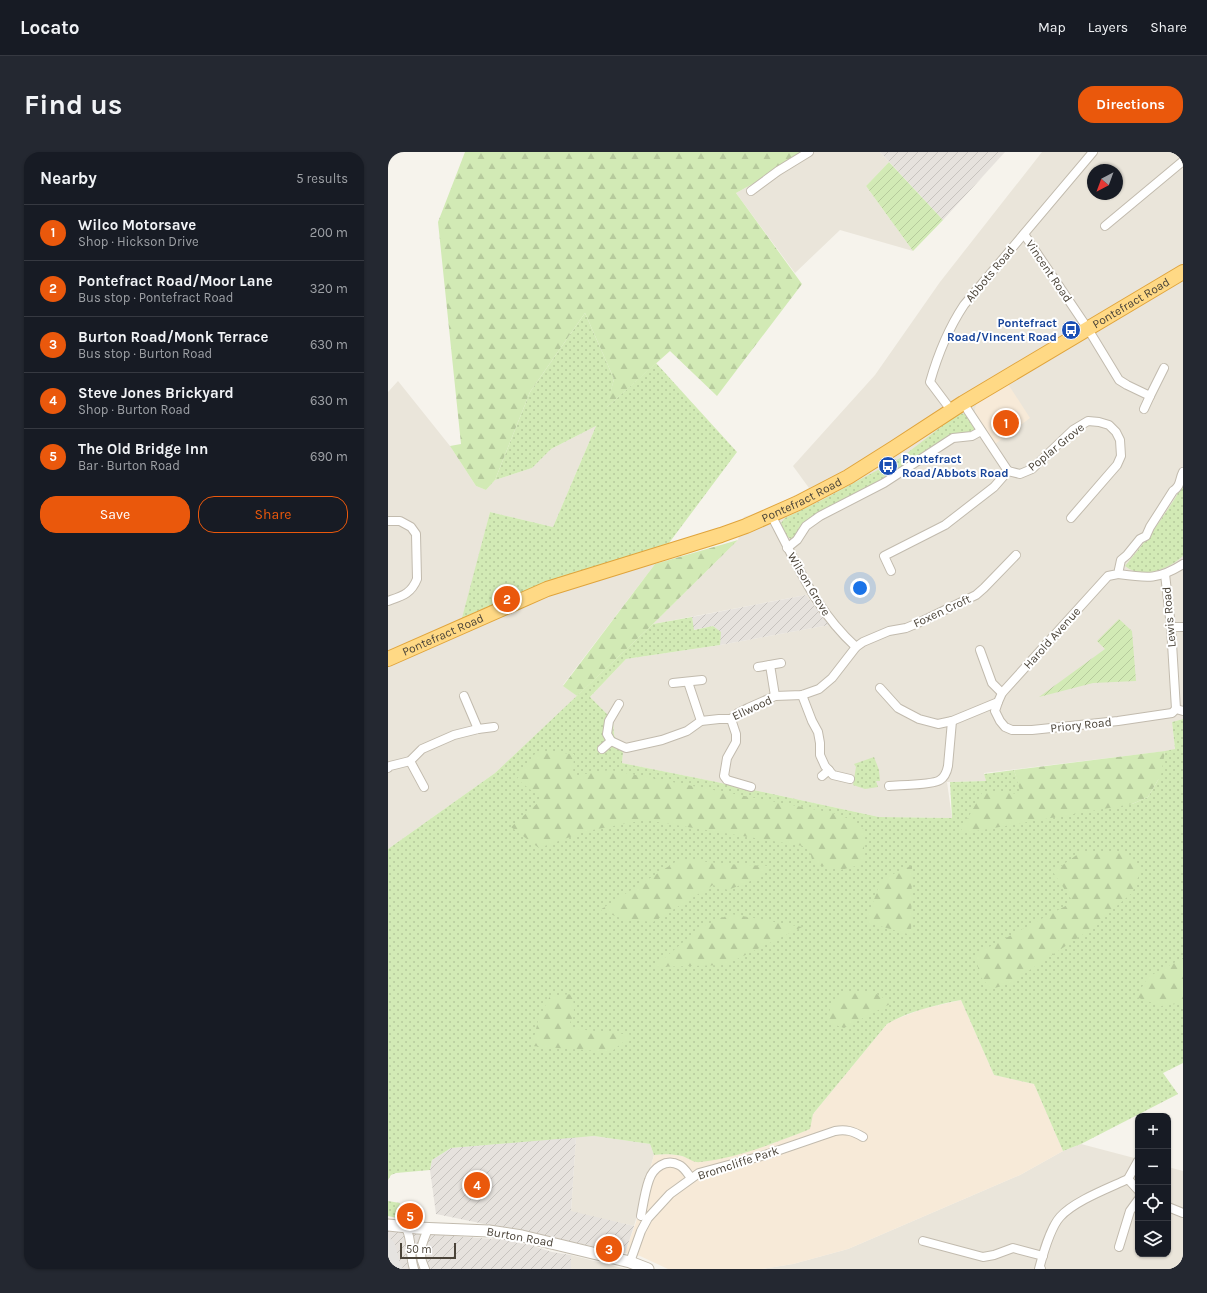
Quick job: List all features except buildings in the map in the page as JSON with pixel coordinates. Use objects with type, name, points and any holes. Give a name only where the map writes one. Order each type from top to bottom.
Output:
[{"type":"highway","name":"Pontefract Road","points":[[388,659],[547,589],[721,535],[771,515],[810,497],[848,477],[951,410],[1183,272]]},
{"type":"street","points":[[751,191],[778,171],[809,152]]},
{"type":"street","name":"Abbots Road","points":[[951,410],[930,382],[946,335],[954,319],[964,305],[1094,152]]},
{"type":"street","points":[[1105,226],[1183,161]]},
{"type":"street","name":"Vincent Road","points":[[1024,234],[1088,329],[1119,380],[1150,396]]},
{"type":"street","points":[[1144,409],[1164,368]]},
{"type":"street","points":[[891,571],[884,556],[945,525],[994,488],[1008,471],[963,403]]},
{"type":"street","name":"Poplar Grove","points":[[1008,471],[1020,474],[1032,469],[1057,443],[1073,430],[1088,421],[1109,425],[1116,432],[1120,440],[1121,456],[1117,465],[1071,518]]},
{"type":"street","name":"Pontefract Road","points":[[787,548],[797,540],[806,526],[820,516],[884,483],[953,438],[972,436],[981,431]]},
{"type":"street","points":[[1183,472],[1180,479],[1180,484],[1173,491],[1150,527],[1146,536],[1140,539],[1127,556],[1121,560],[1118,574],[1154,577],[1165,574],[1183,564]]},
{"type":"street","name":"Wilson Grove","points":[[771,515],[787,548],[819,604],[834,626],[856,647]]},
{"type":"street","points":[[388,521],[400,521],[411,527],[416,534],[418,579],[415,586],[408,593],[388,601]]},
{"type":"street","name":"Foxen Croft","points":[[856,647],[882,633],[906,628],[918,623],[976,595],[1016,555]]},
{"type":"street","name":"Harold Avenue","points":[[998,702],[1002,693],[1108,576],[1118,574]]},
{"type":"street","name":"Lewis Road","points":[[1165,574],[1179,710]]},
{"type":"street","points":[[1171,627],[1183,627]]},
{"type":"street","name":"Ellwood","points":[[611,741],[626,748],[655,742],[687,731],[701,722],[719,718],[731,719],[738,713],[775,696],[802,695],[819,689],[832,678],[856,647]]},
{"type":"street","points":[[980,650],[992,683],[1002,693]]},
{"type":"street","points":[[758,667],[781,663]]},
{"type":"street","points":[[770,666],[775,696]]},
{"type":"street","points":[[673,684],[702,680]]},
{"type":"street","points":[[688,682],[701,722]]},
{"type":"street","points":[[880,688],[898,708],[919,719],[938,724],[952,721],[998,702]]},
{"type":"street","points":[[802,695],[818,732],[820,755],[833,775],[850,780]]},
{"type":"street","points":[[464,696],[478,729]]},
{"type":"street","name":"Priory Road","points":[[998,702],[996,711],[1000,721],[1005,727],[1012,730],[1032,730],[1118,721],[1172,713],[1179,710]]},
{"type":"street","points":[[602,749],[611,741],[607,734],[609,721],[619,704]]},
{"type":"street","points":[[731,719],[736,734],[736,742],[727,758],[724,776],[727,780],[750,787]]},
{"type":"street","points":[[889,786],[932,783],[940,780],[946,773],[948,766],[952,721]]},
{"type":"street","points":[[388,768],[390,766],[410,761],[422,749],[454,735],[494,727]]},
{"type":"street","points":[[410,761],[424,787]]},
{"type":"street","points":[[822,776],[829,770]]},
{"type":"street","name":"Bromcliffe Park","points":[[630,1262],[641,1231],[648,1218],[670,1194],[699,1173],[765,1155],[844,1129],[863,1137]]},
{"type":"street","points":[[641,1216],[649,1180],[653,1172],[658,1167],[664,1163],[679,1165],[691,1178]]},
{"type":"street","points":[[1040,1269],[1050,1236],[1060,1217],[1076,1204],[1128,1179],[1135,1166]]},
{"type":"street","points":[[1128,1179],[1135,1187]]},
{"type":"street","points":[[1119,1247],[1130,1211],[1135,1204]]},
{"type":"street","points":[[1171,1208],[1183,1213]]},
{"type":"street","name":"Burton Road","points":[[388,1225],[406,1228],[489,1231],[522,1236],[630,1262],[648,1269]]},
{"type":"street","points":[[406,1228],[410,1235],[412,1264],[414,1269]]},
{"type":"street","points":[[425,1269],[420,1259],[420,1255],[422,1244],[428,1229]]},
{"type":"street","points":[[923,1241],[983,1257],[994,1255],[1013,1248],[1043,1256]]},
{"type":"shaded area","points":[[811,152],[880,152],[889,162],[866,186],[913,251],[840,230],[795,273],[736,193]]},
{"type":"shaded area","points":[[880,152],[1005,152],[943,220]]},
{"type":"shaded area","points":[[1042,152],[1183,152],[1183,719],[1172,722],[1175,750],[984,773],[986,781],[947,782],[952,818],[879,817],[622,763],[623,753],[614,735],[613,720],[590,697],[626,659],[720,645],[829,625],[806,595],[653,624],[738,540],[744,517],[771,508],[809,488],[793,466],[875,375],[940,282]]},
{"type":"shaded area","points":[[398,381],[450,446],[476,486],[486,490],[495,480],[532,468],[551,449],[596,426],[553,527],[490,512],[463,618],[527,590],[669,543],[655,564],[563,685],[577,696],[495,773],[388,849],[388,392]]},
{"type":"shaded area","points":[[1008,384],[1030,418],[995,444],[975,413],[975,408],[977,403]]},
{"type":"shaded area","points":[[806,595],[829,625],[720,645],[720,632],[713,626],[693,630],[692,617]]},
{"type":"shaded area","points":[[961,1000],[994,1075],[1034,1084],[1063,1151],[1020,1175],[848,1249],[793,1264],[762,1269],[668,1269],[640,1256],[625,1253],[636,1222],[654,1155],[668,1154],[682,1156],[698,1162],[740,1153],[771,1144],[809,1129],[813,1114],[887,1024],[922,1009]]},
{"type":"shaded area","points":[[594,1136],[650,1144],[654,1155],[634,1226],[571,1212],[576,1137]]},
{"type":"shaded area","points":[[576,1137],[571,1211],[634,1226],[625,1253],[436,1214],[430,1170],[432,1160],[451,1148]]},
{"type":"shaded area","points":[[1081,1144],[1135,1158],[1135,1257],[1171,1257],[1171,1168],[1183,1171],[1183,1269],[762,1269],[793,1264],[848,1249],[1020,1175],[1063,1151]]},
{"type":"shaded area","points":[[388,1229],[507,1240],[530,1245],[552,1252],[571,1255],[571,1269],[388,1269]]},
{"type":"shaded area","points":[[388,1238],[395,1244],[403,1269],[388,1269]]},
{"type":"shaded area","points":[[571,1255],[626,1269],[571,1269]]},
{"type":"green space","points":[[465,152],[811,152],[736,193],[802,284],[717,396],[670,351],[606,408],[614,379],[585,313],[530,392],[495,480],[486,490],[476,486],[450,446],[461,444],[438,222]]},
{"type":"green space","points":[[889,162],[943,220],[913,251],[866,186]]},
{"type":"green space","points":[[585,313],[614,379],[607,407],[656,363],[737,452],[669,543],[527,590],[462,618],[490,512],[553,527],[596,426],[551,449],[532,468],[495,480],[530,392]]},
{"type":"green space","points":[[959,413],[965,414],[975,428],[973,432],[949,438],[877,482],[821,512],[794,538],[791,539],[786,536],[781,523],[785,518],[902,457]]},
{"type":"green space","points":[[1183,485],[1183,556],[1163,569],[1155,571],[1139,572],[1125,566],[1156,527]]},
{"type":"green space","points":[[738,540],[577,696],[563,686],[655,564]]},
{"type":"green space","points":[[692,617],[694,630],[713,626],[721,632],[720,645],[626,659],[590,697],[613,720],[614,735],[623,753],[622,763],[879,817],[952,818],[950,782],[986,781],[984,774],[1014,770],[1022,794],[1132,804],[1148,797],[1158,780],[1165,751],[1175,749],[1172,722],[1183,719],[1183,1063],[1163,1073],[1178,1094],[1141,1113],[1135,1113],[1135,1116],[1081,1144],[1063,1151],[1034,1084],[994,1075],[961,1000],[932,1006],[913,1012],[887,1024],[813,1114],[810,1129],[756,1149],[728,1157],[698,1162],[679,1155],[654,1155],[650,1144],[594,1136],[451,1148],[432,1160],[430,1170],[396,1173],[391,1175],[388,1180],[388,849],[495,773],[653,624]]},
{"type":"green space","points":[[1119,619],[1132,631],[1136,681],[1093,683],[1039,697],[1105,649],[1097,641]]},
{"type":"green space","points":[[537,751],[574,754],[573,776],[610,770],[833,813],[849,819],[865,830],[863,864],[841,870],[813,864],[809,847],[645,820],[587,831],[539,848],[511,827],[542,799],[517,779]]},
{"type":"green space","points":[[1165,751],[1161,775],[1148,797],[1132,804],[959,834],[983,791],[1021,794],[1014,770]]},
{"type":"green space","points":[[874,757],[879,770],[880,781],[876,781],[878,787],[865,789],[853,785],[856,767],[854,764]]},
{"type":"green space","points":[[1082,851],[1123,853],[1142,868],[1132,893],[1085,933],[1009,984],[991,989],[979,975],[976,954],[1073,902],[1053,872]]},
{"type":"green space","points":[[680,859],[726,864],[770,866],[758,878],[728,890],[713,885],[653,922],[623,919],[600,910]]},
{"type":"green space","points":[[912,865],[911,935],[866,922],[881,880]]},
{"type":"green space","points":[[731,914],[802,927],[725,965],[654,967],[701,927]]},
{"type":"green space","points":[[1183,958],[1183,1003],[1161,1006],[1136,997],[1148,977]]},
{"type":"green space","points":[[873,992],[892,1003],[844,1028],[827,1022],[831,1005],[844,993]]},
{"type":"green space","points":[[573,994],[574,1013],[568,1028],[632,1035],[611,1052],[532,1046],[538,1021],[550,996]]},
{"type":"green space","points":[[388,1201],[400,1203],[397,1218],[388,1216]]},
{"type":"place","name":"Pontefract Road/Vincent Road","points":[[1071,330]]},
{"type":"place","name":"Wilco Motorsave","points":[[1006,423]]},
{"type":"place","name":"Pontefract Road/Abbots Road","points":[[888,466]]},
{"type":"place","name":"Pontefract Road/Moor Lane","points":[[507,599]]},
{"type":"place","name":"Steve Jones Brickyard","points":[[477,1185]]},
{"type":"place","name":"The Old Bridge Inn","points":[[410,1216]]},
{"type":"place","name":"Burton Road/Monk Terrace","points":[[609,1249]]}]
